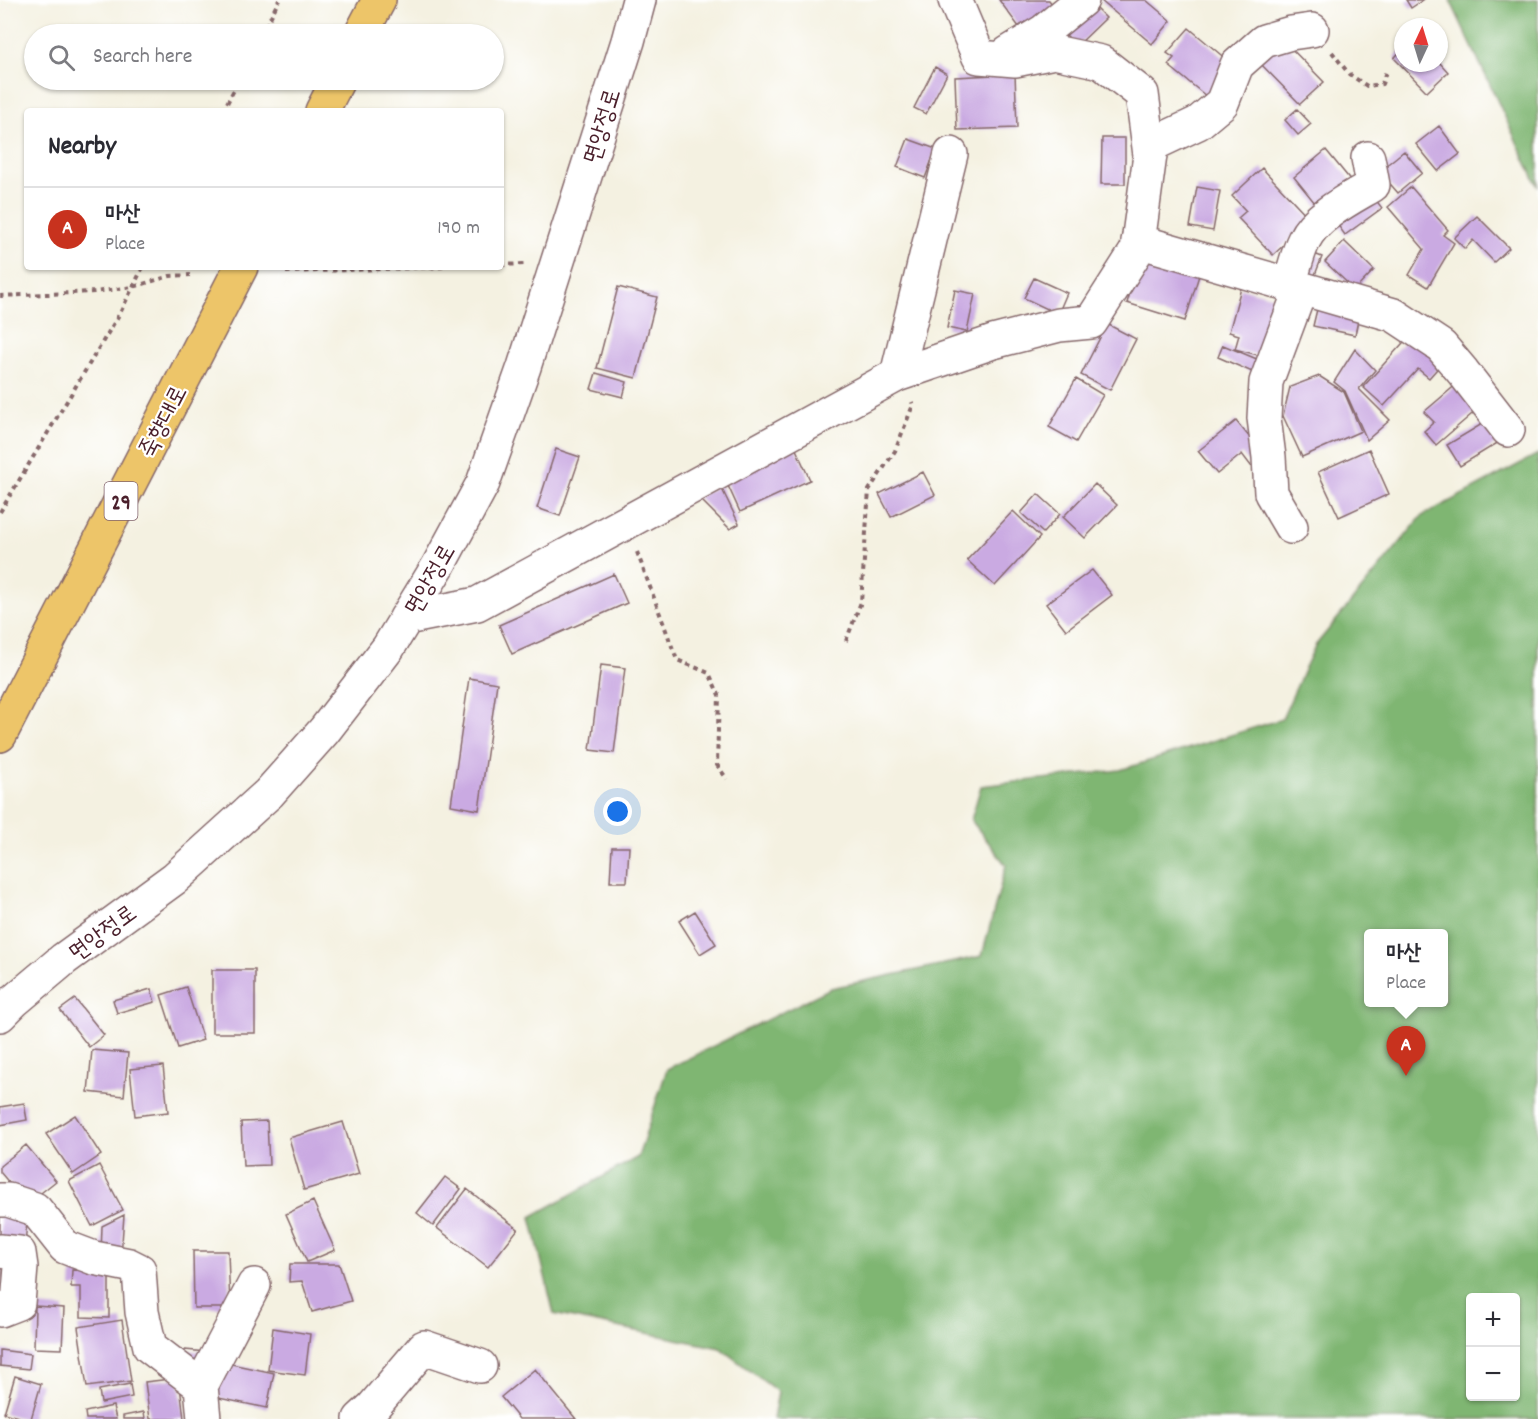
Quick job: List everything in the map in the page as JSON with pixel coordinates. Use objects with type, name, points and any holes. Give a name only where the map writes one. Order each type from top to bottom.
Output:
[{"type":"main road","points":[[366,24],[379,0]]},
{"type":"main road","points":[[324,108],[333,90]]},
{"type":"main road","name":"죽향대로","points":[[0,735],[239,270]]},
{"type":"street","name":"면앙정로","points":[[0,1016],[14,1001],[64,959],[175,878],[269,793],[324,731],[387,648],[406,618],[438,566],[483,483],[524,368],[639,0]]},
{"type":"street","points":[[406,618],[477,603],[897,375],[993,342],[1059,325],[1090,322],[1137,250],[1150,155],[1142,94],[1101,63],[1054,52],[1015,60],[979,57],[955,0]]},
{"type":"street","points":[[999,59],[1044,31],[1082,0]]},
{"type":"street","points":[[1149,146],[1198,123],[1222,103],[1237,65],[1264,41],[1312,30]]},
{"type":"street","points":[[897,375],[951,154]]},
{"type":"street","points":[[1291,527],[1271,493],[1264,418],[1266,382],[1295,286],[1304,239],[1317,223],[1373,184],[1368,158]]},
{"type":"street","points":[[1138,241],[1395,315],[1441,346],[1508,430]]},
{"type":"street","points":[[0,1200],[8,1200],[35,1209],[65,1247],[94,1258],[129,1265],[139,1270],[142,1312],[150,1347],[201,1386]]},
{"type":"street","points":[[0,1251],[19,1252],[21,1266],[18,1303],[0,1310]]},
{"type":"street","points":[[204,1419],[201,1386],[254,1285]]},
{"type":"street","points":[[360,1419],[424,1347],[480,1366]]},
{"type":"path","points":[[267,24],[279,0]]},
{"type":"path","points":[[1312,30],[1349,74],[1366,86],[1382,84],[1386,70]]},
{"type":"path","points":[[225,108],[234,90]]},
{"type":"path","points":[[0,512],[120,313],[142,270]]},
{"type":"path","points":[[286,272],[349,270]]},
{"type":"path","points":[[0,296],[94,292],[133,287],[170,276],[190,275]]},
{"type":"path","points":[[846,641],[861,602],[869,490],[895,451],[913,405],[897,375]]},
{"type":"path","points":[[626,523],[677,660],[709,673],[719,695],[717,765],[728,779]]},
{"type":"green space","points":[[1450,0],[1538,0],[1538,187]]},
{"type":"green space","points":[[1538,454],[1538,1419],[773,1419],[778,1392],[720,1348],[554,1314],[531,1217],[638,1157],[667,1069],[831,988],[982,956],[1006,865],[971,820],[981,786],[1120,770],[1282,719],[1315,646],[1422,516]]},
{"type":"building","points":[[999,0],[1049,0],[1057,11],[1025,35]]},
{"type":"building","points":[[1100,0],[1146,0],[1171,21],[1152,44]]},
{"type":"building","points":[[1406,0],[1423,0],[1411,8]]},
{"type":"building","points":[[1089,1],[1106,18],[1077,46],[1060,29]]},
{"type":"building","points":[[1189,28],[1233,65],[1206,96],[1168,65],[1174,58],[1167,53]]},
{"type":"building","points":[[1281,38],[1324,82],[1300,104],[1258,61]]},
{"type":"building","points":[[935,67],[947,74],[926,114],[914,108]]},
{"type":"building","points":[[1408,72],[1448,72],[1427,92]]},
{"type":"building","points":[[1015,74],[1017,128],[957,130],[955,77]]},
{"type":"building","points":[[1297,109],[1311,124],[1298,135],[1285,120]]},
{"type":"building","points":[[1439,126],[1460,154],[1438,171],[1416,144]]},
{"type":"building","points":[[1102,138],[1125,138],[1125,184],[1101,184]]},
{"type":"building","points":[[908,139],[936,149],[925,178],[897,167]]},
{"type":"building","points":[[1326,150],[1352,182],[1319,208],[1294,177]]},
{"type":"building","points":[[1404,151],[1422,173],[1398,193],[1379,171]]},
{"type":"building","points":[[1262,168],[1311,220],[1273,255],[1238,218],[1246,211],[1232,196]]},
{"type":"building","points":[[1197,187],[1220,191],[1213,231],[1190,227]]},
{"type":"building","points":[[1411,187],[1448,230],[1443,235],[1454,243],[1428,287],[1409,275],[1424,249],[1388,207]]},
{"type":"building","points":[[1369,191],[1382,208],[1345,235],[1332,217]]},
{"type":"building","points":[[1477,216],[1509,248],[1494,262],[1473,240],[1465,249],[1454,238]]},
{"type":"building","points":[[1344,241],[1374,270],[1355,290],[1325,262]]},
{"type":"building","points":[[1309,252],[1322,257],[1311,285],[1297,279]]},
{"type":"building","points":[[1142,254],[1200,272],[1185,321],[1127,303]]},
{"type":"building","points":[[1034,278],[1067,293],[1058,314],[1024,298]]},
{"type":"building","points":[[618,287],[657,297],[636,378],[597,368]]},
{"type":"building","points":[[1241,288],[1285,300],[1269,358],[1235,349],[1239,335],[1229,332]]},
{"type":"building","points":[[955,290],[975,294],[967,332],[947,328]]},
{"type":"building","points":[[1319,301],[1360,310],[1355,335],[1313,326]]},
{"type":"building","points":[[1107,324],[1136,339],[1110,390],[1081,375]]},
{"type":"building","points":[[1412,333],[1444,361],[1429,378],[1418,369],[1384,406],[1363,387]]},
{"type":"building","points":[[1223,345],[1264,362],[1259,375],[1218,357]]},
{"type":"building","points":[[1355,349],[1375,370],[1359,389],[1390,420],[1367,440],[1345,391],[1334,382]]},
{"type":"building","points":[[596,373],[627,382],[623,397],[591,389]]},
{"type":"building","points":[[1319,376],[1344,392],[1361,431],[1302,457],[1283,416],[1290,387]]},
{"type":"building","points":[[1076,379],[1103,395],[1076,442],[1049,427]]},
{"type":"building","points":[[1458,383],[1479,408],[1436,445],[1424,431],[1434,422],[1424,412]]},
{"type":"building","points":[[1492,418],[1504,439],[1460,466],[1447,445]]},
{"type":"building","points":[[1236,421],[1265,456],[1251,466],[1242,454],[1217,474],[1198,451]]},
{"type":"building","points":[[795,447],[810,480],[740,512],[725,479]]},
{"type":"building","points":[[556,449],[580,457],[560,516],[537,508]]},
{"type":"building","points":[[1369,449],[1389,494],[1339,517],[1318,472]]},
{"type":"building","points":[[923,472],[935,495],[891,517],[879,494]]},
{"type":"building","points":[[1095,484],[1117,505],[1085,538],[1063,517]]},
{"type":"building","points":[[720,485],[739,524],[730,529],[698,497]]},
{"type":"building","points":[[1038,494],[1060,514],[1043,533],[1021,513]]},
{"type":"building","points":[[1013,511],[1040,537],[995,586],[967,560]]},
{"type":"building","points":[[1092,570],[1112,595],[1066,630],[1046,604]]},
{"type":"building","points":[[614,574],[627,603],[512,654],[499,625]]},
{"type":"building","points":[[601,665],[625,668],[614,753],[590,750]]},
{"type":"building","points":[[469,678],[497,683],[479,810],[451,805]]},
{"type":"building","points":[[612,847],[629,847],[627,882],[610,882]]},
{"type":"building","points":[[695,911],[716,944],[700,954],[679,921]]},
{"type":"building","points":[[212,970],[255,970],[255,1033],[212,1033]]},
{"type":"building","points":[[186,987],[203,1040],[178,1048],[161,995]]},
{"type":"building","points":[[151,989],[155,1002],[117,1013],[113,1000]]},
{"type":"building","points":[[75,999],[104,1035],[89,1047],[60,1010]]},
{"type":"building","points":[[92,1050],[128,1053],[124,1096],[88,1092]]},
{"type":"building","points":[[163,1066],[168,1112],[135,1116],[130,1069]]},
{"type":"building","points":[[24,1103],[27,1120],[0,1125],[0,1107]]},
{"type":"building","points":[[75,1115],[101,1155],[73,1174],[46,1134]]},
{"type":"building","points":[[267,1121],[269,1165],[243,1166],[241,1122]]},
{"type":"building","points":[[343,1122],[359,1174],[304,1190],[289,1138]]},
{"type":"building","points":[[26,1145],[56,1181],[27,1204],[0,1172],[0,1166]]},
{"type":"building","points":[[99,1165],[123,1210],[92,1226],[69,1181]]},
{"type":"building","points":[[445,1177],[461,1189],[433,1226],[417,1213]]},
{"type":"building","points":[[467,1189],[518,1229],[488,1267],[437,1228]]},
{"type":"building","points":[[313,1201],[335,1250],[307,1262],[286,1214]]},
{"type":"building","points":[[0,1207],[28,1209],[25,1245],[0,1243]]},
{"type":"building","points":[[124,1215],[121,1257],[101,1255],[102,1226]]},
{"type":"building","points":[[193,1251],[228,1251],[230,1308],[194,1308]]},
{"type":"building","points":[[0,1256],[4,1256],[2,1290],[0,1290]]},
{"type":"building","points":[[290,1264],[339,1264],[351,1301],[312,1312],[302,1281],[289,1282]]},
{"type":"building","points":[[72,1270],[109,1271],[109,1318],[81,1317],[81,1287],[71,1287]]},
{"type":"building","points":[[35,1306],[64,1308],[62,1349],[34,1348]]},
{"type":"building","points":[[122,1320],[131,1381],[87,1387],[78,1327]]},
{"type":"building","points":[[273,1328],[310,1334],[305,1375],[268,1370]]},
{"type":"building","points":[[0,1350],[31,1354],[29,1369],[0,1366]]},
{"type":"building","points":[[185,1350],[206,1352],[205,1371],[184,1369]]},
{"type":"building","points":[[222,1362],[274,1373],[267,1408],[214,1397]]},
{"type":"building","points":[[535,1369],[576,1419],[519,1419],[501,1397]]},
{"type":"building","points":[[15,1376],[41,1384],[31,1419],[4,1413]]},
{"type":"building","points":[[179,1378],[184,1419],[150,1419],[145,1382]]},
{"type":"building","points":[[130,1384],[132,1397],[101,1403],[99,1390]]},
{"type":"building","points":[[113,1406],[116,1419],[86,1419],[85,1412]]},
{"type":"building","points":[[144,1412],[145,1419],[123,1419],[123,1416]]},
{"type":"place","name":"마산","points":[[1406,1076]]}]
